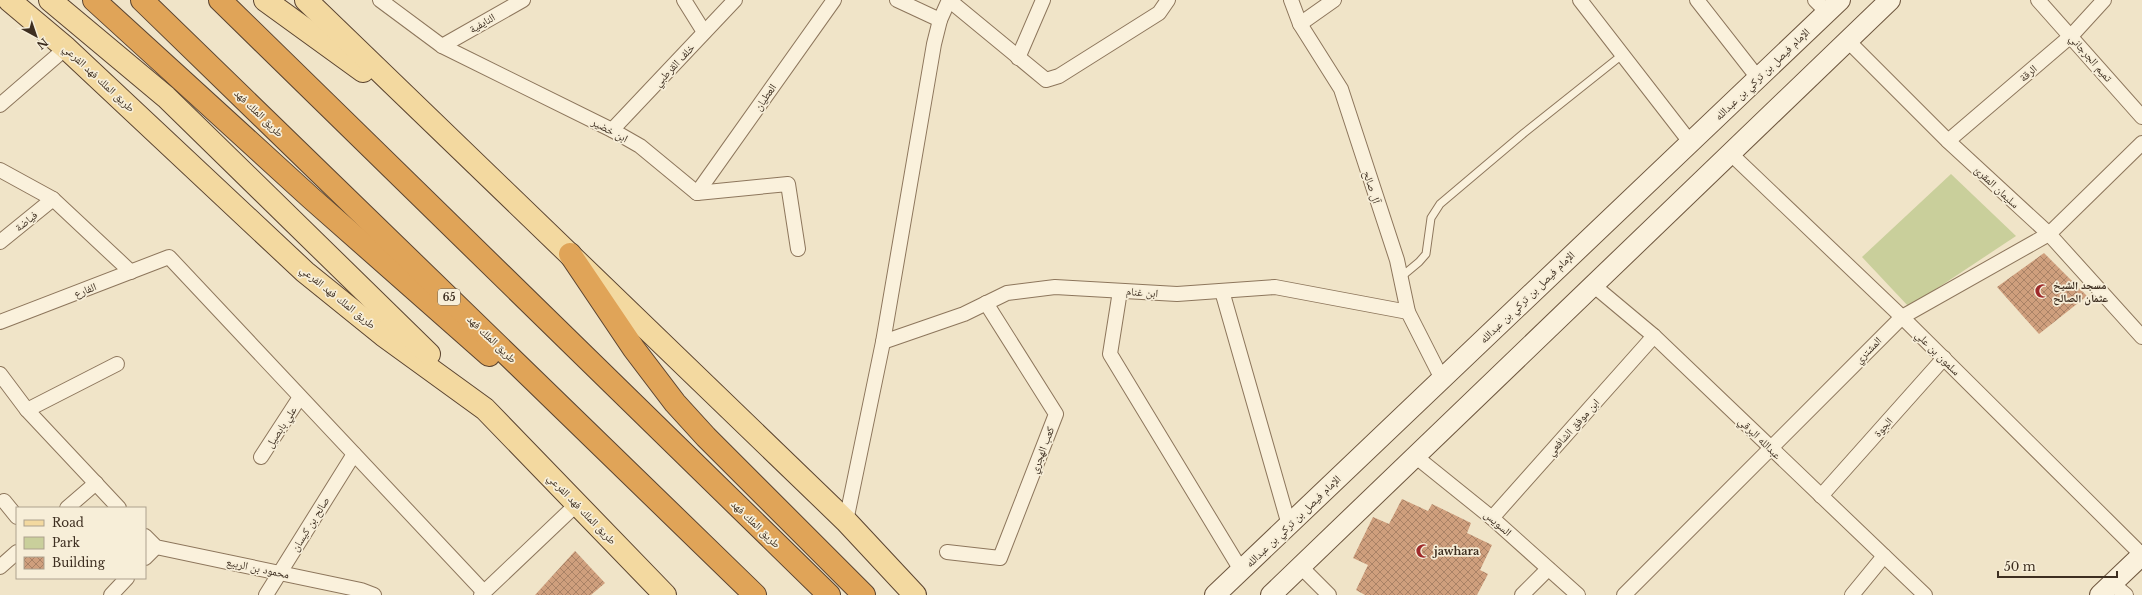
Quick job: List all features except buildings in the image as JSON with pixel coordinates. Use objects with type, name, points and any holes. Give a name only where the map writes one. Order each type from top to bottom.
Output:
[{"type":"highway","points":[[94,0],[311,198],[676,517]]},
{"type":"highway","name":"طريق الملك فهد","points":[[142,0],[756,595]]},
{"type":"highway","name":"طريق الملك فهد","points":[[220,0],[829,595]]},
{"type":"highway","points":[[570,254],[634,349],[676,403],[706,437],[864,595]]},
{"type":"main road","name":"طريق الملك فهد الفرعي","points":[[9,0],[66,48],[305,272],[384,335],[485,409],[665,595]]},
{"type":"main road","points":[[50,0],[166,97],[485,409]]},
{"type":"main road","points":[[265,0],[429,119]]},
{"type":"main road","points":[[306,0],[846,521],[909,591],[919,595]]},
{"type":"main road","points":[[1272,595],[1300,566],[1890,0]]},
{"type":"main road","name":"الإمام فيصل بن تركي بن عبدالله","points":[[1215,595],[1758,78],[1827,4]]},
{"type":"main road","points":[[2112,591],[2142,555]]},
{"type":"street","name":"ابن خضير","points":[[380,0],[442,46],[612,130],[640,146],[697,193]]},
{"type":"street","name":"النايفية","points":[[442,46],[523,0]]},
{"type":"street","points":[[684,0],[704,32]]},
{"type":"street","name":"خلف القرطبي","points":[[612,130],[735,0]]},
{"type":"street","name":"العطيان","points":[[697,193],[834,0]]},
{"type":"street","points":[[897,0],[940,20]]},
{"type":"street","points":[[846,521],[883,342],[934,44],[940,20],[949,0],[1046,80],[1059,76],[1159,13],[1168,0]]},
{"type":"street","points":[[1018,58],[1043,0]]},
{"type":"street","name":"آل صالح","points":[[1291,0],[1300,24],[1341,89],[1397,260],[1408,312],[1442,379]]},
{"type":"street","points":[[1300,24],[1334,0]]},
{"type":"street","points":[[1580,0],[1690,142]]},
{"type":"street","points":[[1697,0],[1758,78]]},
{"type":"street","name":"تميم الجرجاني","points":[[2038,0],[2072,35],[2142,116]]},
{"type":"street","name":"الرقة","points":[[1948,141],[2072,35],[2104,0]]},
{"type":"street","name":"سليمان المقرئ","points":[[1848,41],[1948,141],[2048,234],[2142,337]]},
{"type":"street","points":[[0,105],[66,48]]},
{"type":"street","name":"المشتري","points":[[1624,595],[1770,447],[1902,317],[2048,234],[2142,143]]},
{"type":"street","name":"سلمون بن علي","points":[[1731,154],[1902,317],[2142,555]]},
{"type":"street","points":[[0,170],[53,199],[131,272]]},
{"type":"street","points":[[697,193],[788,184],[798,249]]},
{"type":"street","name":"فياضة","points":[[0,242],[53,199]]},
{"type":"street","name":"الفارع","points":[[0,322],[169,257],[300,397]]},
{"type":"street","name":"عبدالله البرقي","points":[[1593,285],[1654,336],[1925,595]]},
{"type":"street","name":"ابن غنام","points":[[883,342],[964,314],[1007,293],[1055,287],[1177,294],[1275,287],[1408,312]]},
{"type":"street","points":[[1120,291],[1110,354],[1241,570]]},
{"type":"street","points":[[1222,291],[1289,525]]},
{"type":"street","name":"كعب الهجري","points":[[947,552],[1000,558],[1056,414],[986,303]]},
{"type":"street","name":"ابن موفق الشافعي","points":[[1492,518],[1654,336]]},
{"type":"street","name":"الجوة","points":[[1821,496],[1944,358]]},
{"type":"street","points":[[27,410],[117,364]]},
{"type":"street","points":[[2,382],[118,507]]},
{"type":"street","points":[[300,397],[482,593],[577,504]]},
{"type":"street","name":"علي بابصيل","points":[[261,457],[300,397]]},
{"type":"street","name":"صالح بن كيسان","points":[[266,595],[354,454]]},
{"type":"street","name":"السويس","points":[[1415,456],[1492,518],[1578,595]]},
{"type":"street","points":[[68,507],[96,483]]},
{"type":"street","points":[[4,501],[16,516]]},
{"type":"street","points":[[146,537],[156,547],[146,557]]},
{"type":"street","name":"محمود بن الربيع","points":[[156,547],[361,590],[374,595]]},
{"type":"street","points":[[0,567],[16,553]]},
{"type":"street","points":[[1852,595],[1884,556]]},
{"type":"street","points":[[1300,566],[1329,595]]},
{"type":"street","points":[[1522,595],[1548,569]]},
{"type":"street","points":[[111,595],[126,579]]},
{"type":"lane","points":[[1401,277],[1420,262],[1426,254],[1431,218],[1440,204],[1524,133],[1622,55]]},
{"type":"green space","points":[[1951,174],[2016,236],[1909,307],[1862,257]]},
{"type":"place","name":"مسجد الشيخ عثمان الصالح","points":[[2042,291]]},
{"type":"place","name":"jawhara","points":[[1423,551]]}]
